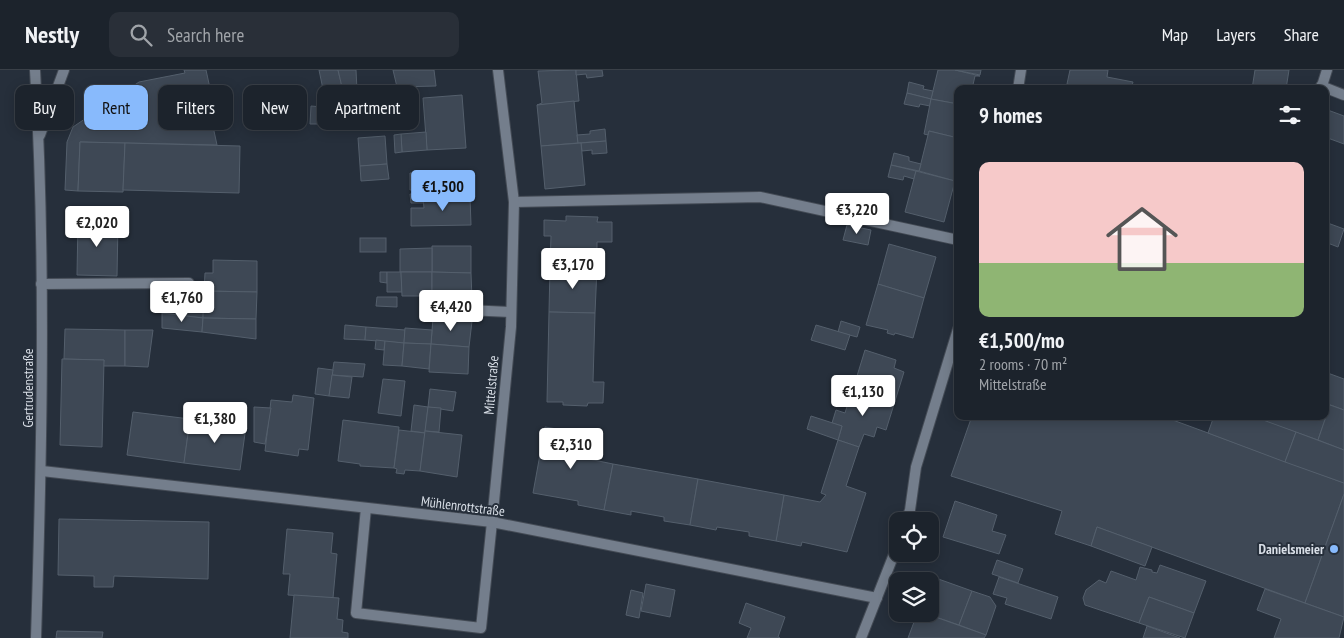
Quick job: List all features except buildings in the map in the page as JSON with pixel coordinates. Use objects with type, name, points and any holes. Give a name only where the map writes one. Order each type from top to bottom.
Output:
[{"type":"street","name":"Gertrudenstraße","points":[[35,70],[39,138],[42,284],[42,471],[36,638]]},
{"type":"street","name":"Gertrudenstraße","points":[[39,138],[64,70]]},
{"type":"street","name":"Mittelstraße","points":[[366,508],[356,613],[481,628],[511,312],[514,202],[498,70]]},
{"type":"street","points":[[1019,85],[1021,70]]},
{"type":"street","points":[[1322,85],[1327,70]]},
{"type":"street","points":[[1329,89],[1344,94]]},
{"type":"street","points":[[514,202],[760,197],[954,239]]},
{"type":"street","points":[[42,284],[190,283]]},
{"type":"street","points":[[425,308],[511,312]]},
{"type":"street","points":[[909,512],[916,467],[954,342]]},
{"type":"street","name":"Mühlenrottstraße","points":[[42,471],[492,522],[877,598]]},
{"type":"street","points":[[861,638],[891,562]]},
{"type":"place","name":"Danielsmeier","points":[[1334,549]]}]
